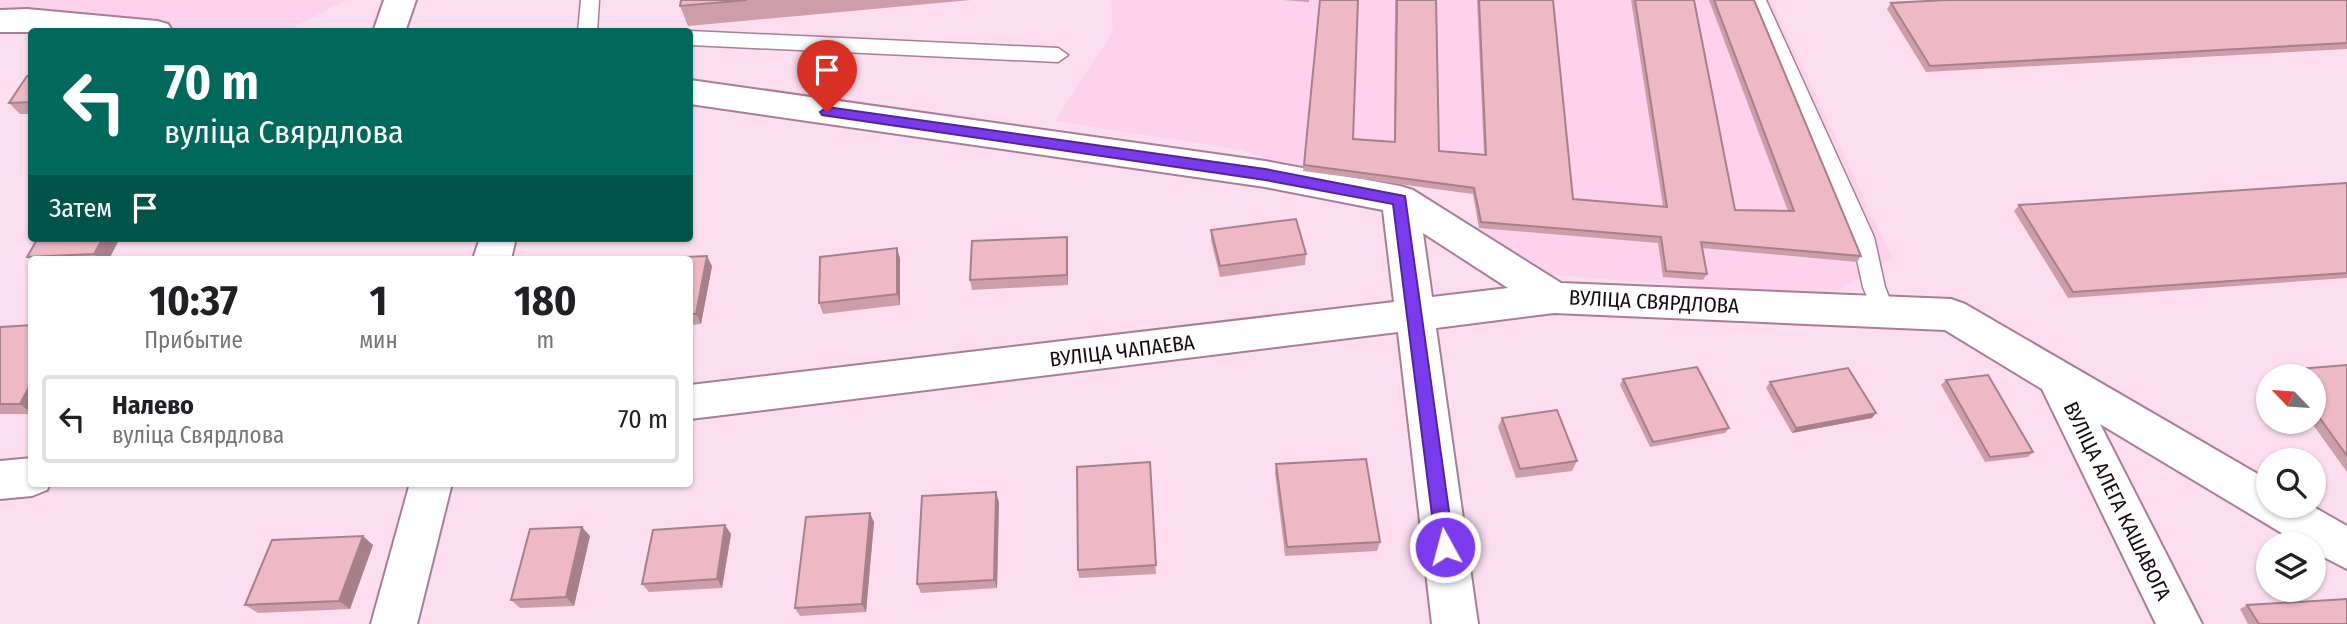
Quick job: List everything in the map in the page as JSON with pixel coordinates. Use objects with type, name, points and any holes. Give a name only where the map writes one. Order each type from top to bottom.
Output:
[{"type":"street","points":[[390,28],[400,0]]},
{"type":"street","points":[[0,22],[27,20],[114,28]]},
{"type":"street","name":"ВУЛІЦА СВЯРДЛОВА","points":[[693,92],[1252,172],[1400,200],[1554,298],[1951,315],[2256,495]]},
{"type":"street","points":[[1400,200],[1455,624]]},
{"type":"street","name":"ВУЛІЦА ЧАПАЕВА","points":[[693,402],[1415,317],[1554,298]]},
{"type":"street","name":"ВУЛІЦА АЛЕГА КАШАВОГА","points":[[2056,377],[2179,624]]},
{"type":"street","points":[[0,481],[28,478]]},
{"type":"street","points":[[394,624],[430,487]]},
{"type":"street","points":[[2294,518],[2347,549]]},
{"type":"lane","points":[[587,28],[590,0]]},
{"type":"lane","points":[[1757,0],[1863,237],[1874,287],[1884,312]]},
{"type":"lane","points":[[693,38],[1058,55]]},
{"type":"shaded area","points":[[0,0],[346,0],[292,28],[0,27]]},
{"type":"shaded area","points":[[1111,0],[1771,0],[1892,258],[1828,297],[1542,274],[1479,228],[1472,194],[1303,171],[1242,150],[1055,121],[1113,32]]},
{"type":"building","points":[[681,0],[747,0],[680,6]]},
{"type":"building","points":[[1320,0],[1358,0],[1353,139],[1395,142],[1397,0],[1436,0],[1439,151],[1486,155],[1479,0],[1553,0],[1573,199],[1667,207],[1635,0],[1694,0],[1735,210],[1794,211],[1714,0],[1754,0],[1861,256],[1701,242],[1707,274],[1666,271],[1661,237],[1481,222],[1474,188],[1304,165]]},
{"type":"building","points":[[1945,0],[2347,0],[2347,43],[1930,66],[1891,3]]},
{"type":"building","points":[[27,76],[28,76],[28,102],[9,103]]},
{"type":"building","points":[[2347,183],[2347,273],[2073,292],[2019,205]]},
{"type":"building","points":[[1296,219],[1306,254],[1220,266],[1211,230]]},
{"type":"building","points":[[1067,237],[1067,275],[970,280],[972,241]]},
{"type":"building","points":[[36,242],[101,242],[94,254],[27,257]]},
{"type":"building","points":[[897,248],[897,294],[819,303],[820,257]]},
{"type":"building","points":[[707,256],[696,314],[693,314],[693,257]]},
{"type":"building","points":[[28,325],[28,389],[20,404],[0,404],[0,327]]},
{"type":"building","points":[[2347,365],[2347,456],[2326,427],[2326,367]]},
{"type":"building","points":[[1697,367],[1729,428],[1653,442],[1623,379]]},
{"type":"building","points":[[1848,368],[1876,413],[1796,428],[1770,382]]},
{"type":"building","points":[[1988,375],[2033,452],[1990,457],[1946,380]]},
{"type":"building","points":[[1557,410],[1577,461],[1520,469],[1502,418]]},
{"type":"building","points":[[1366,459],[1380,542],[1287,547],[1276,464]]},
{"type":"building","points":[[1150,462],[1156,565],[1078,570],[1077,467]]},
{"type":"building","points":[[996,492],[994,580],[917,584],[922,496]]},
{"type":"building","points":[[870,513],[862,604],[795,608],[806,517]]},
{"type":"building","points":[[725,525],[717,579],[642,584],[653,530]]},
{"type":"building","points":[[582,527],[566,597],[511,600],[530,529]]},
{"type":"building","points":[[363,536],[339,601],[245,605],[272,540]]},
{"type":"building","points":[[2347,599],[2347,624],[2259,624],[2247,605],[2326,602]]},
{"type":"route","points":[[827,112],[1265,174],[1400,200],[1445,547]]}]
